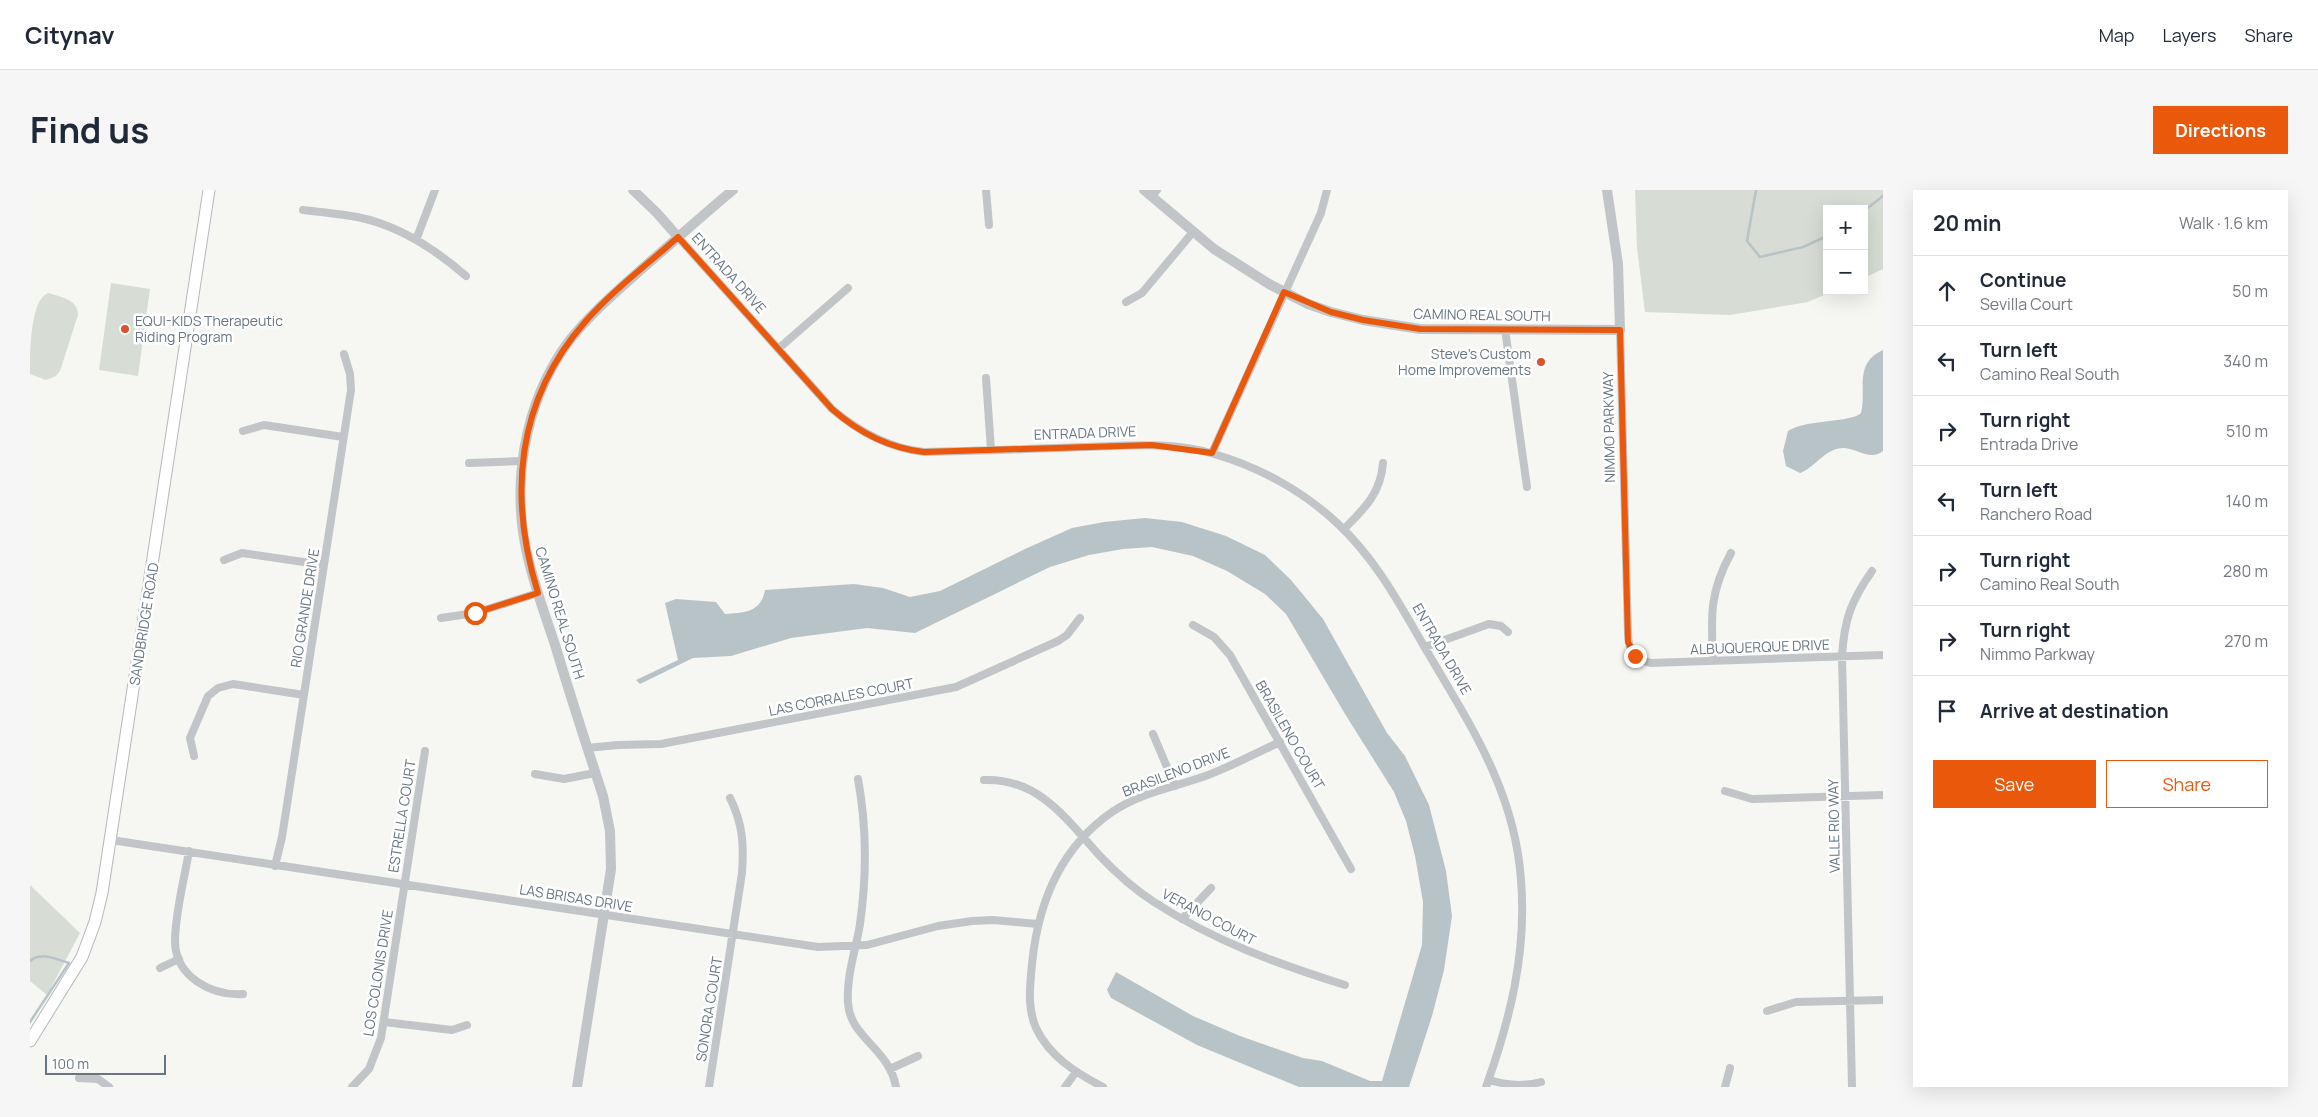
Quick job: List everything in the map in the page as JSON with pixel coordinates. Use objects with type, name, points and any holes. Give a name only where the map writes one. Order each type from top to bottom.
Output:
[{"type":"main road","name":"SANDBRIDGE ROAD","points":[[30,1041],[74,973],[90,940],[102,893],[209,190]]},
{"type":"street","points":[[416,240],[435,190]]},
{"type":"street","name":"ENTRADA DRIVE","points":[[633,190],[657,212],[832,409],[859,430],[877,440],[900,448],[924,452],[1152,445],[1212,453],[1254,469],[1299,492],[1344,529],[1383,576],[1400,602],[1486,753],[1511,821],[1520,865],[1523,914],[1520,964],[1505,1028],[1488,1083]]},
{"type":"street","name":"CAMINO REAL SOUTH","points":[[577,1087],[612,854],[608,815],[538,593],[524,538],[520,489],[522,461],[530,422],[537,400],[549,375],[569,342],[603,302],[733,190]]},
{"type":"street","points":[[986,190],[989,225]]},
{"type":"street","points":[[1212,453],[1321,213],[1327,190]]},
{"type":"street","name":"NIMMO PARKWAY","points":[[1607,190],[1618,264],[1628,642],[1632,653],[1639,659]]},
{"type":"street","name":"CAMINO REAL SOUTH","points":[[1151,192],[1214,249],[1284,292],[1331,312],[1391,326],[1444,330],[1620,330]]},
{"type":"street","points":[[303,210],[358,217],[395,230],[436,252],[466,276]]},
{"type":"street","points":[[1126,302],[1142,293],[1193,232]]},
{"type":"street","points":[[778,349],[848,288]]},
{"type":"street","points":[[1505,329],[1527,487]]},
{"type":"street","name":"RIO GRANDE DRIVE","points":[[275,866],[282,837],[351,385],[344,354]]},
{"type":"street","points":[[986,378],[991,450]]},
{"type":"street","points":[[243,432],[264,425],[343,437]]},
{"type":"street","points":[[469,463],[522,461]]},
{"type":"street","points":[[1344,529],[1374,496],[1379,486],[1383,464]]},
{"type":"street","points":[[224,560],[242,553],[324,565]]},
{"type":"street","points":[[1713,661],[1713,600],[1719,574],[1731,554]]},
{"type":"street","name":"VALLE RIO WAY","points":[[1852,1087],[1842,656],[1844,630],[1850,608],[1858,590],[1872,571]]},
{"type":"street","points":[[441,618],[475,613],[538,593]]},
{"type":"street","name":"LAS CORRALES COURT","points":[[587,748],[661,744],[956,687],[1058,641],[1067,635],[1080,618]]},
{"type":"street","points":[[1425,647],[1489,624],[1500,626],[1508,632]]},
{"type":"street","name":"BRASILENO COURT","points":[[1193,626],[1214,637],[1230,655],[1351,869]]},
{"type":"street","name":"ALBUQUERQUE DRIVE","points":[[1639,659],[1651,663],[1883,655]]},
{"type":"street","points":[[194,756],[190,738],[208,696],[218,688],[233,684],[304,695]]},
{"type":"street","points":[[1153,734],[1175,786]]},
{"type":"street","name":"BRASILENO DRIVE","points":[[1103,1087],[1076,1072],[1053,1053],[1042,1039],[1032,1017],[1029,992],[1037,924],[1044,899],[1059,868],[1083,837],[1102,819],[1125,804],[1237,763],[1280,742]]},
{"type":"street","name":"ESTRELLA COURT","points":[[404,885],[425,751]]},
{"type":"street","points":[[535,774],[564,779],[595,773]]},
{"type":"street","points":[[858,779],[866,827],[867,854],[848,1002],[849,1014],[860,1033],[876,1048],[890,1069],[896,1087]]},
{"type":"street","name":"VERANO COURT","points":[[984,780],[1008,781],[1024,786],[1053,805],[1113,869],[1136,889],[1182,919],[1262,958],[1345,985]]},
{"type":"street","points":[[1725,791],[1752,799],[1883,795]]},
{"type":"street","name":"SONORA COURT","points":[[709,1087],[733,935],[744,846],[741,825],[730,798]]},
{"type":"street","name":"LAS BRISAS DRIVE","points":[[111,840],[818,947],[856,946],[955,923],[993,920],[1037,924]]},
{"type":"street","points":[[189,851],[175,942],[179,959],[192,977],[210,990],[228,995],[243,994]]},
{"type":"street","name":"LOS COLONIS DRIVE","points":[[352,1087],[369,1069],[376,1054],[384,1022],[404,885]]},
{"type":"street","points":[[1182,919],[1211,888]]},
{"type":"street","points":[[160,968],[179,959]]},
{"type":"street","points":[[1767,1011],[1796,1002],[1883,1000]]},
{"type":"street","points":[[384,1022],[452,1030],[467,1025]]},
{"type":"street","points":[[890,1069],[918,1056]]},
{"type":"street","points":[[1725,1087],[1730,1068]]},
{"type":"street","points":[[1065,1087],[1076,1072]]},
{"type":"street","points":[[79,1078],[98,1080],[109,1087]]},
{"type":"street","points":[[1488,1083],[1524,1086],[1541,1082]]},
{"type":"shaded area","points":[[1635,190],[1883,190],[1883,269],[1868,276],[1868,205],[1823,205],[1824,295],[1808,302],[1730,315],[1645,312],[1637,248]]},
{"type":"shaded area","name":"EQUI-KIDS Therapeutic Riding Program","points":[[111,283],[150,289],[138,376],[99,370]]},
{"type":"shaded area","points":[[49,293],[72,302],[78,315],[60,371],[56,376],[46,380],[30,374],[30,353],[32,327],[38,305],[43,297]]},
{"type":"shaded area","points":[[1883,350],[1883,451],[1878,454],[1869,455],[1844,448],[1837,449],[1826,454],[1811,467],[1800,473],[1786,466],[1783,451],[1788,431],[1796,427],[1848,418],[1861,413],[1864,370],[1868,362]]},
{"type":"shaded area","points":[[1145,518],[1182,522],[1226,536],[1265,555],[1291,580],[1323,619],[1387,733],[1405,756],[1429,805],[1446,871],[1452,916],[1444,970],[1432,1016],[1409,1087],[1299,1087],[1197,1045],[1111,998],[1107,990],[1116,972],[1193,1016],[1240,1036],[1303,1058],[1322,1061],[1370,1081],[1382,1081],[1422,945],[1423,902],[1415,856],[1406,821],[1394,792],[1286,614],[1265,594],[1227,571],[1193,556],[1152,547],[1123,549],[1089,555],[1050,567],[915,633],[867,628],[791,638],[731,656],[693,658],[640,684],[636,680],[678,660],[665,603],[676,599],[716,602],[725,614],[745,612],[756,607],[760,603],[765,590],[854,584],[883,588],[910,597],[940,591],[1072,528],[1104,522]]},
{"type":"shaded area","points":[[30,885],[80,933],[47,995],[30,981]]},
{"type":"waterway","points":[[1756,190],[1747,241],[1760,257],[1803,247],[1823,238]]},
{"type":"waterway","points":[[1868,208],[1883,196]]},
{"type":"waterway","points":[[30,961],[44,956],[69,963],[30,1022]]},
{"type":"place","name":"EQUI-KIDS Therapeutic Riding Program","points":[[125,329]]},
{"type":"place","name":"Steve's Custom Home Improvements","points":[[1541,362]]},
{"type":"route","points":[[475,613],[538,593],[528,562],[524,538],[521,513],[521,470],[524,445],[537,400],[560,354],[603,302],[678,237],[832,409],[845,421],[877,440],[900,448],[924,452],[1152,445],[1174,446],[1212,453],[1284,292],[1308,304],[1331,312],[1391,326],[1444,330],[1620,330],[1628,642],[1629,648],[1635,656]]}]
